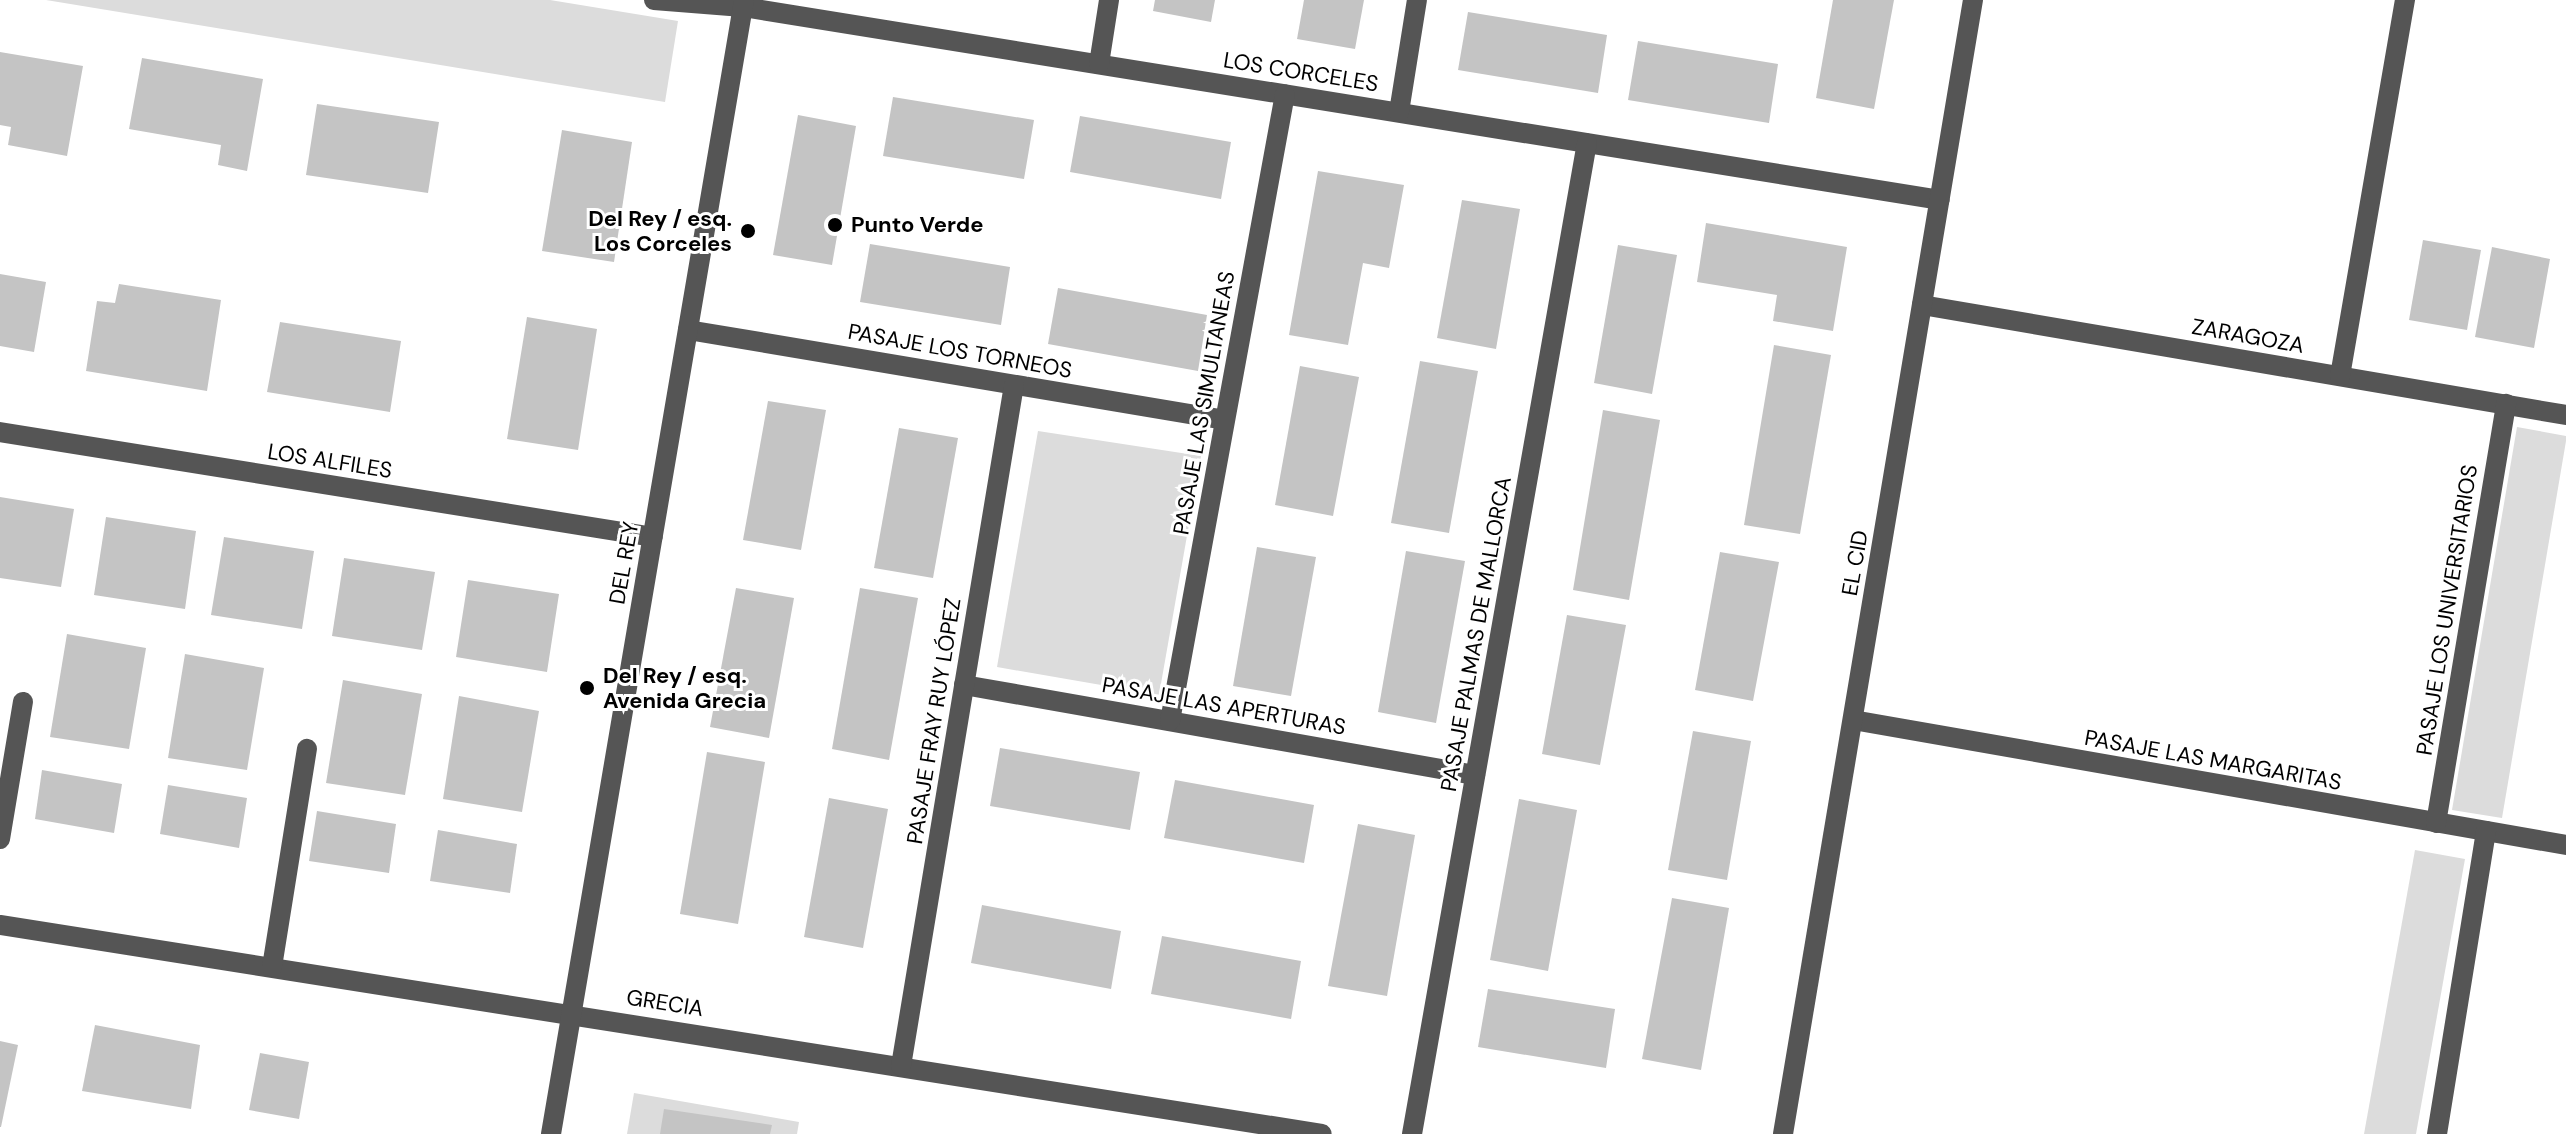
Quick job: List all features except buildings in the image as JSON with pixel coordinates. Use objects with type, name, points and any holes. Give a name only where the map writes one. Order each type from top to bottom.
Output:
[{"type":"street","name":"LOS CORCELES","points":[[654,0],[744,3],[1099,64],[1940,200]]},
{"type":"street","points":[[1099,64],[1109,0]]},
{"type":"street","points":[[1399,112],[1417,0]]},
{"type":"street","name":"EL CID","points":[[1783,1134],[1973,0]]},
{"type":"street","points":[[2340,376],[2405,0]]},
{"type":"street","name":"DEL REY","points":[[551,1134],[744,3]]},
{"type":"street","name":"PASAJE LAS SIMULTANEAS","points":[[1170,721],[1285,94]]},
{"type":"street","name":"PASAJE PALMAS DE MALLORCA","points":[[1412,1134],[1587,143]]},
{"type":"street","name":"ZARAGOZA","points":[[1922,305],[2566,415]]},
{"type":"street","name":"PASAJE LOS TORNEOS","points":[[688,330],[1225,420]]},
{"type":"street","name":"PASAJE FRAY RUY LÓPEZ","points":[[901,1066],[1014,385]]},
{"type":"street","name":"PASAJE LOS UNIVERSITARIOS","points":[[2436,823],[2506,404]]},
{"type":"street","name":"LOS ALFILES","points":[[0,432],[653,537]]},
{"type":"street","name":"PASAJE LAS APERTURAS","points":[[964,685],[1475,775]]},
{"type":"street","points":[[0,839],[23,702]]},
{"type":"street","name":"PASAJE LAS MARGARITAS","points":[[1853,720],[2566,845]]},
{"type":"street","points":[[272,967],[307,749]]},
{"type":"street","points":[[2437,1134],[2486,831]]},
{"type":"street","name":"GRECIA","points":[[0,925],[1322,1134]]},
{"type":"shaded area","points":[[46,0],[550,0],[678,21],[665,102]]},
{"type":"shaded area","points":[[2517,427],[2566,436],[2566,441],[2502,818],[2452,810]]},
{"type":"shaded area","points":[[1038,431],[1201,456],[1159,695],[997,667]]},
{"type":"shaded area","points":[[2415,850],[2465,859],[2416,1134],[2364,1134]]},
{"type":"shaded area","points":[[634,1093],[799,1122],[797,1134],[627,1134]]},
{"type":"place","name":"Punto Verde","points":[[835,225]]},
{"type":"place","name":"Del Rey / esq. Los Corceles","points":[[748,231]]},
{"type":"place","name":"Del Rey / esq. Avenida Grecia","points":[[587,688]]}]
